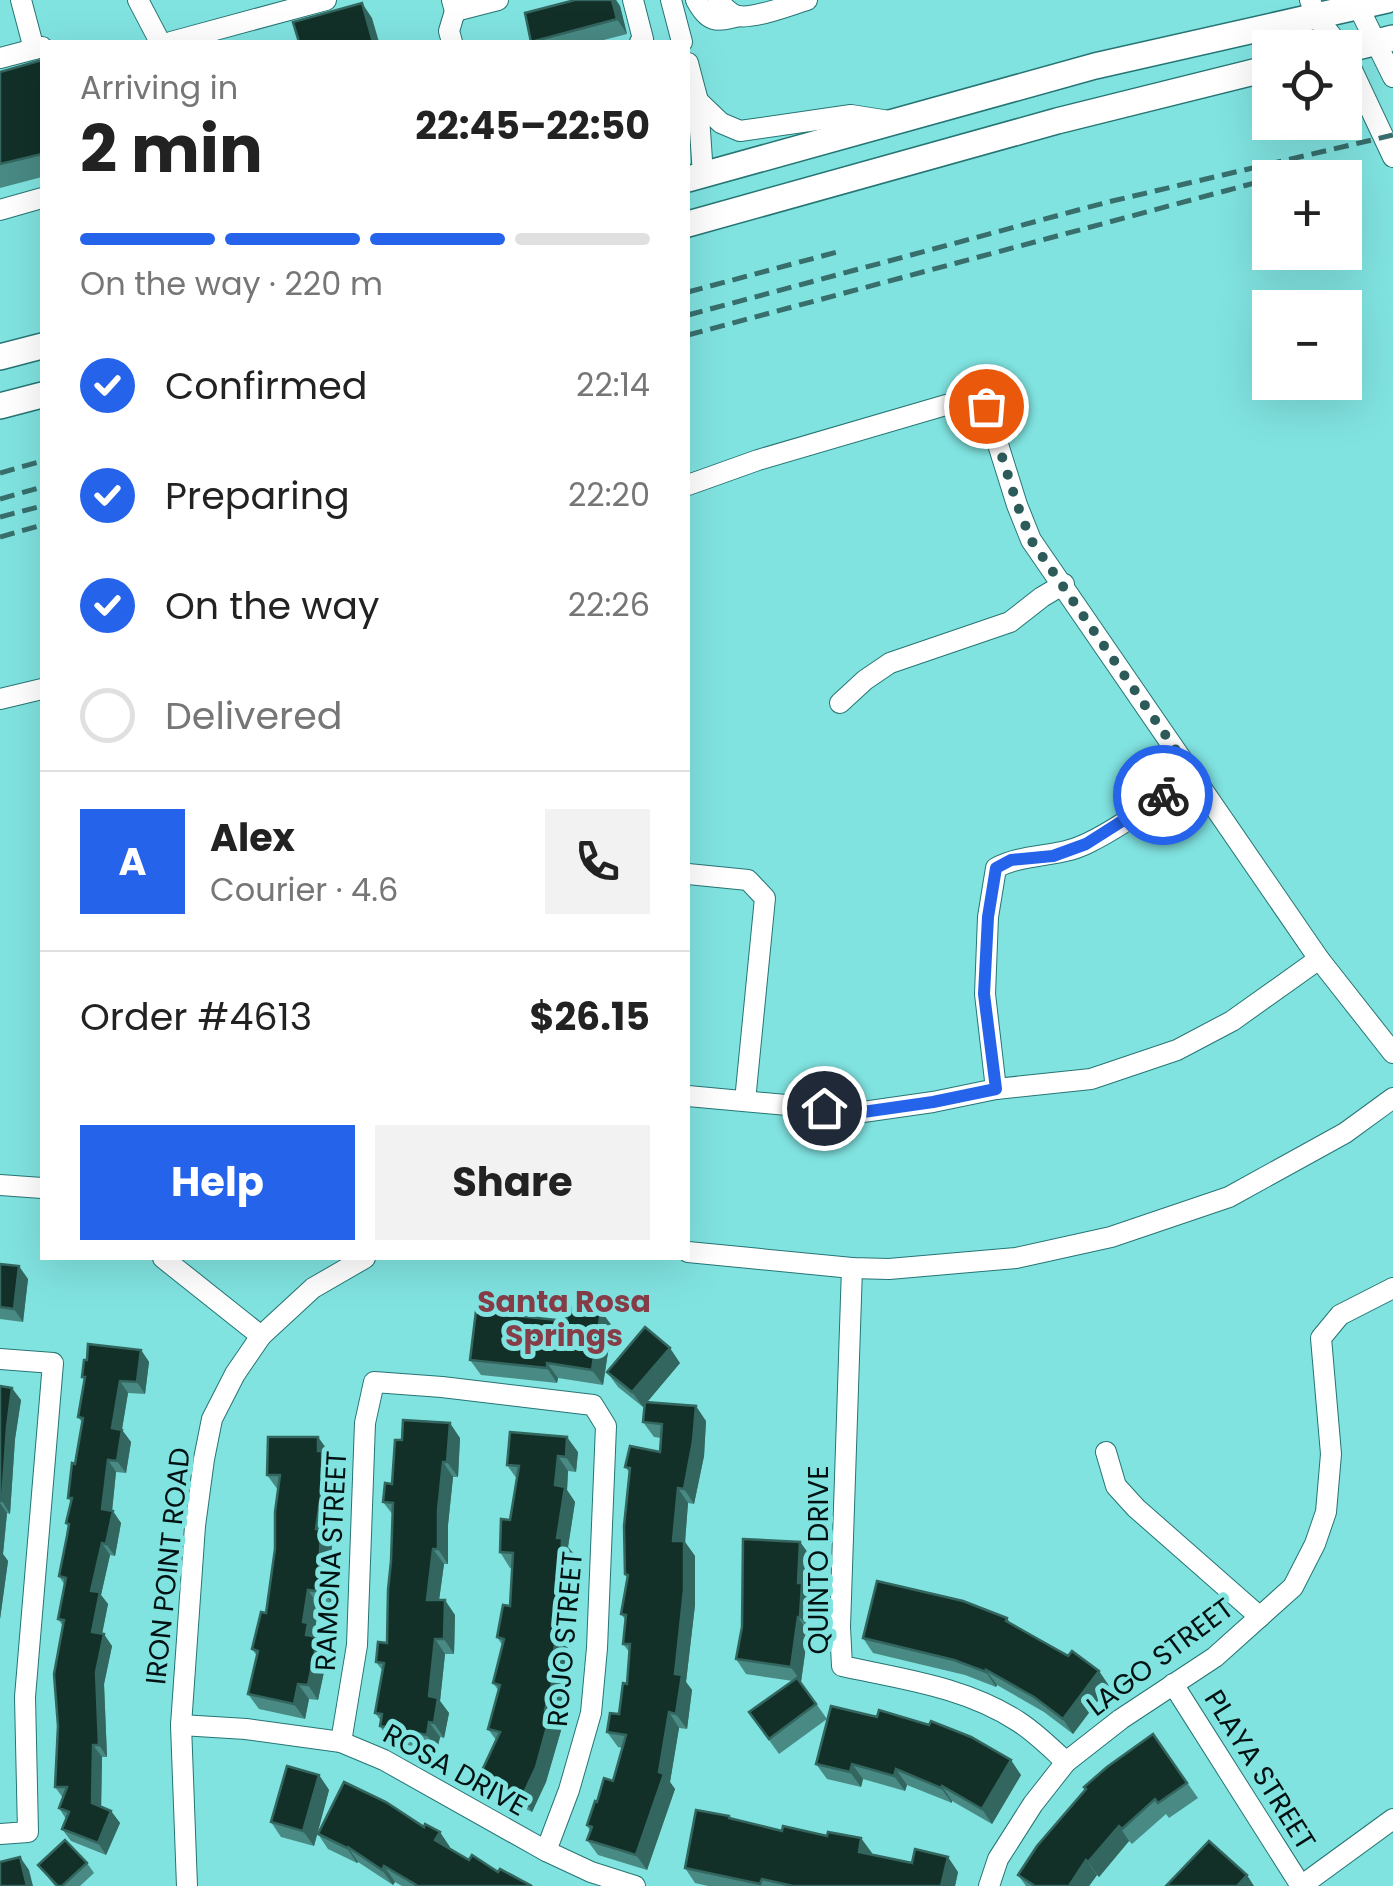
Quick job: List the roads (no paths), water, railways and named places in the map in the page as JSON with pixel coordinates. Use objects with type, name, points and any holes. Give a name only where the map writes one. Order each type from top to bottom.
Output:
[{"type":"main road","points":[[695,177],[1313,8],[1388,0]]},
{"type":"main road","points":[[690,223],[1056,122],[1252,73]]},
{"type":"main road","points":[[0,357],[40,347]]},
{"type":"main road","points":[[0,406],[40,396]]},
{"type":"street","points":[[0,58],[38,48],[21,0]]},
{"type":"street","points":[[138,0],[159,40]]},
{"type":"street","points":[[178,40],[326,0]]},
{"type":"street","points":[[451,40],[453,6],[498,0]]},
{"type":"street","points":[[633,0],[642,40]]},
{"type":"street","points":[[670,0],[681,40]]},
{"type":"street","points":[[696,0],[704,13],[720,20],[807,0]]},
{"type":"street","points":[[718,0],[739,16]]},
{"type":"street","points":[[1356,4],[1384,40],[1393,77]]},
{"type":"street","points":[[1313,8],[1329,30]]},
{"type":"street","points":[[690,70],[698,102],[695,177]]},
{"type":"street","points":[[1362,90],[1393,157]]},
{"type":"street","points":[[698,102],[721,123],[740,131],[851,115],[894,122]]},
{"type":"street","points":[[0,210],[40,199]]},
{"type":"street","points":[[0,349],[40,347]]},
{"type":"street","points":[[690,484],[758,460],[963,400],[986,406],[1031,540],[1319,960],[1393,1053]]},
{"type":"street","points":[[840,703],[890,663],[1010,622],[1064,584]]},
{"type":"street","points":[[0,699],[40,689]]},
{"type":"street","points":[[996,1089],[984,994],[988,917],[996,868],[1011,860],[1053,856],[1086,844],[1193,775]]},
{"type":"street","points":[[690,874],[748,880],[766,898],[745,1101]]},
{"type":"street","points":[[690,1096],[863,1112],[996,1089],[1091,1079],[1178,1050],[1232,1022],[1319,960]]},
{"type":"street","points":[[690,1252],[889,1269],[1016,1258],[1111,1236],[1229,1197],[1346,1132],[1393,1098]]},
{"type":"street","points":[[0,1185],[40,1188]]},
{"type":"street","points":[[165,1260],[261,1336]]},
{"type":"street","name":"IRON POINT ROAD","points":[[188,1886],[182,1724],[194,1526],[212,1419],[235,1374],[261,1336],[312,1288],[361,1260]]},
{"type":"street","name":"QUINTO DRIVE","points":[[852,1268],[840,1626],[842,1666],[931,1684],[991,1706],[1019,1722],[1066,1762]]},
{"type":"street","name":"LAGO STREET","points":[[988,1886],[998,1860],[1032,1804],[1066,1762],[1121,1719],[1216,1657],[1293,1587],[1316,1544],[1326,1512],[1331,1454],[1322,1338],[1340,1315],[1393,1288]]},
{"type":"street","points":[[0,1359],[54,1363],[26,1697],[28,1832],[0,1834]]},
{"type":"street","name":"RAMONA STREET","points":[[341,1742],[357,1645],[366,1422],[374,1382],[594,1405],[606,1426]]},
{"type":"street","name":"ROJO STREET","points":[[546,1851],[570,1790],[590,1713],[597,1648],[606,1426]]},
{"type":"street","points":[[1106,1452],[1116,1486],[1136,1508],[1260,1617]]},
{"type":"street","name":"PLAYA STREET","points":[[1172,1684],[1301,1886]]},
{"type":"street","name":"ROSA DRIVE","points":[[182,1724],[341,1742],[384,1760],[546,1851],[591,1872],[636,1886]]},
{"type":"street","points":[[1301,1886],[1393,1819]]},
{"type":"railway","points":[[690,314],[1108,202],[1393,135]]},
{"type":"railway","points":[[690,334],[1252,184]]},
{"type":"railway","points":[[690,291],[837,252]]},
{"type":"railway","points":[[0,473],[40,462]]},
{"type":"railway","points":[[0,499],[40,488]]},
{"type":"railway","points":[[0,517],[40,507]]},
{"type":"railway","points":[[0,537],[40,526]]},
{"type":"district","name":"Santa Rosa Springs","points":[[564,1318]]}]
